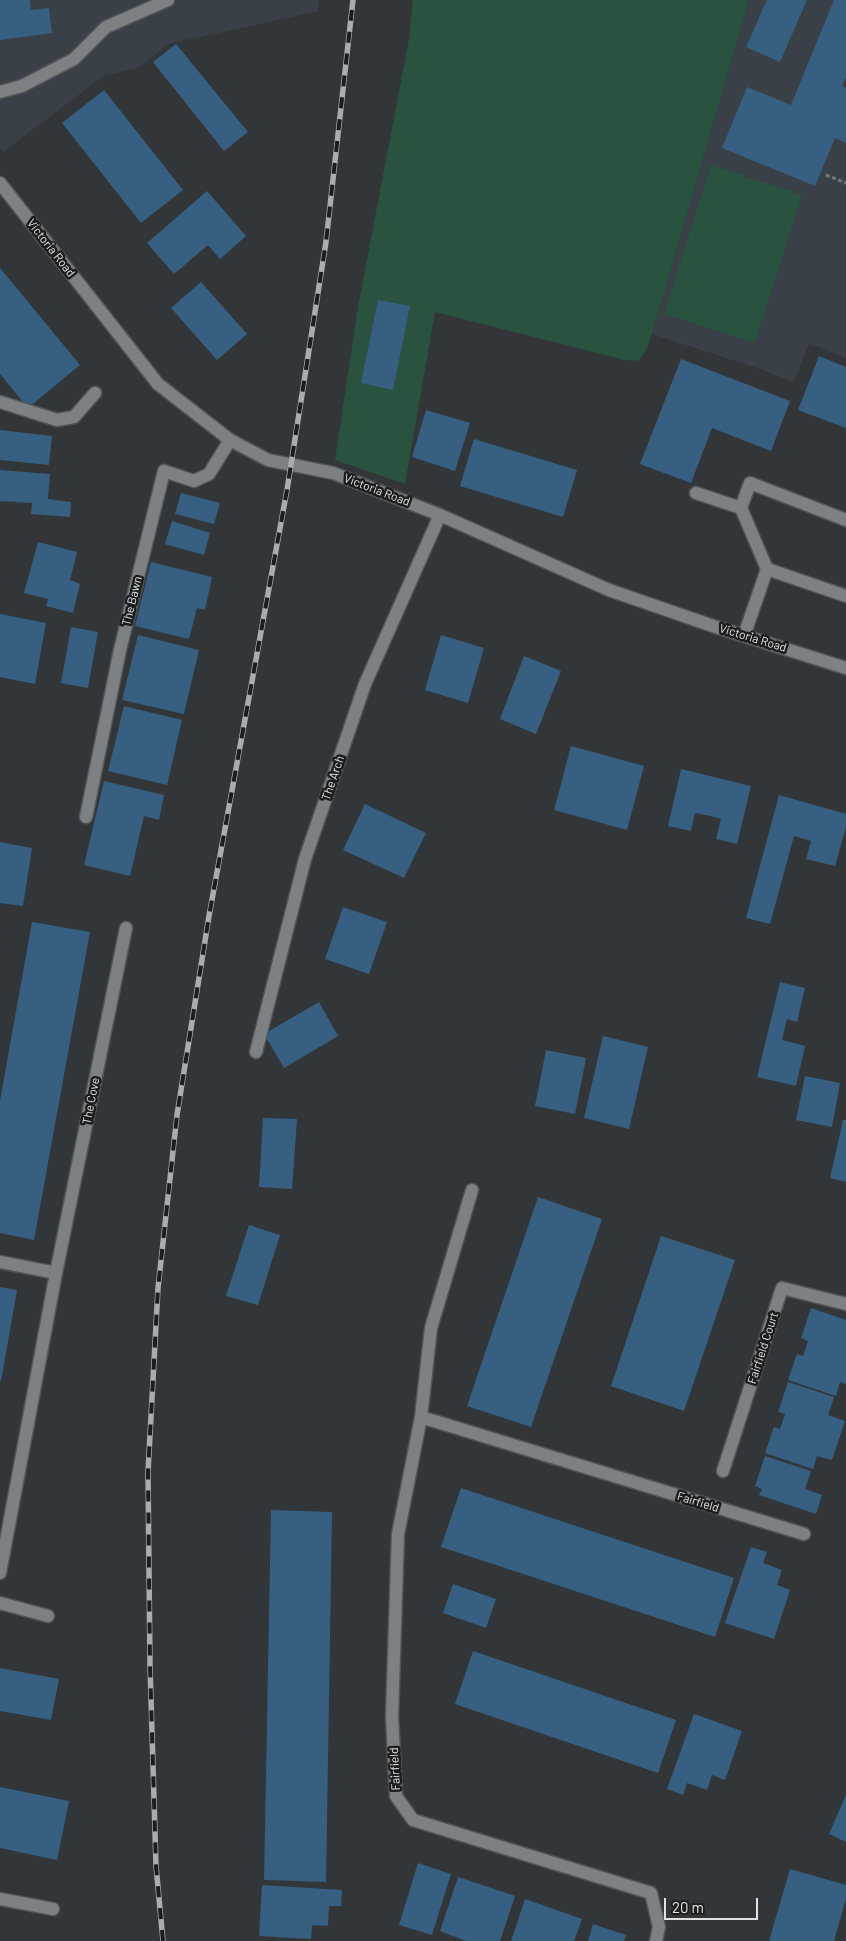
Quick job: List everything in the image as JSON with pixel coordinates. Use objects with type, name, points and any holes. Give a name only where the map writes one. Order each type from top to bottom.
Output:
[{"type":"street","points":[[0,92],[22,86],[74,59],[106,27],[168,0]]},
{"type":"street","name":"Victoria Road","points":[[0,183],[158,384],[230,440],[268,460],[333,473],[440,514],[588,582],[744,636],[846,668]]},
{"type":"street","points":[[0,402],[57,420],[74,417],[95,393]]},
{"type":"street","name":"The Bawn","points":[[86,817],[120,650],[164,471],[194,481],[209,474],[230,440]]},
{"type":"street","points":[[744,636],[767,569],[741,508],[750,484],[846,520]]},
{"type":"street","points":[[696,493],[741,508]]},
{"type":"street","name":"The Arch","points":[[256,1052],[305,859],[365,684],[440,514]]},
{"type":"street","points":[[767,569],[846,596]]},
{"type":"street","name":"The Cove","points":[[0,1573],[56,1274],[126,928]]},
{"type":"street","name":"Fairfield","points":[[472,1190],[431,1328],[421,1417],[398,1534],[392,1716],[396,1796],[413,1820],[651,1893],[659,1927],[656,1941]]},
{"type":"street","points":[[0,1262],[56,1274]]},
{"type":"street","name":"Fairfield Court","points":[[723,1471],[782,1288],[846,1304]]},
{"type":"street","name":"Fairfield","points":[[421,1417],[804,1534]]},
{"type":"street","points":[[0,1603],[48,1616]]},
{"type":"street","points":[[0,1900],[53,1909]]},
{"type":"path","points":[[826,175],[846,183]]},
{"type":"shaded area","points":[[0,0],[318,0],[319,11],[168,44],[138,68],[105,75],[3,152],[0,148]]},
{"type":"shaded area","points":[[749,0],[846,0],[846,358],[809,343],[794,382],[652,334]]},
{"type":"green space","points":[[413,0],[749,0],[652,334],[647,348],[638,361],[625,360],[435,312],[405,484],[335,460],[358,307],[409,39]]},
{"type":"green space","points":[[711,165],[802,195],[755,343],[664,314]]},
{"type":"building","points":[[0,0],[30,0],[31,10],[49,8],[52,33],[0,40]]},
{"type":"building","points":[[767,0],[807,0],[780,62],[746,47]]},
{"type":"building","points":[[834,0],[846,0],[846,77],[842,86],[846,88],[846,143],[835,138],[815,186],[722,148],[747,87],[791,105]]},
{"type":"building","points":[[176,44],[248,132],[224,151],[153,62]]},
{"type":"building","points":[[104,90],[183,190],[141,223],[62,123]]},
{"type":"building","points":[[207,191],[246,236],[220,259],[208,245],[174,274],[147,243]]},
{"type":"building","points":[[0,268],[80,365],[28,408],[0,374]]},
{"type":"building","points":[[201,282],[247,334],[217,360],[171,308]]},
{"type":"building","points":[[378,300],[410,306],[393,390],[361,383]]},
{"type":"building","points":[[819,356],[846,367],[846,428],[798,410]]},
{"type":"building","points":[[681,359],[790,401],[771,451],[712,428],[691,483],[640,464]]},
{"type":"building","points":[[426,410],[470,423],[455,471],[412,457]]},
{"type":"building","points":[[0,430],[52,436],[49,465],[0,460]]},
{"type":"building","points":[[474,439],[577,470],[563,517],[460,486]]},
{"type":"building","points":[[0,470],[50,474],[48,499],[71,502],[70,517],[31,514],[32,503],[0,501]]},
{"type":"building","points":[[181,493],[220,503],[214,524],[175,514]]},
{"type":"building","points":[[172,521],[210,533],[204,555],[165,544]]},
{"type":"building","points":[[38,542],[77,552],[70,580],[80,584],[73,613],[46,606],[48,599],[24,593]]},
{"type":"building","points":[[151,562],[212,577],[205,610],[197,608],[189,639],[135,626]]},
{"type":"building","points":[[0,614],[46,623],[35,684],[0,677]]},
{"type":"building","points":[[71,627],[98,632],[88,688],[61,683]]},
{"type":"building","points":[[138,635],[199,650],[184,714],[122,700]]},
{"type":"building","points":[[441,635],[484,648],[468,703],[425,690]]},
{"type":"building","points":[[524,656],[561,671],[536,734],[500,719]]},
{"type":"building","points":[[124,706],[182,720],[167,785],[108,771]]},
{"type":"building","points":[[571,746],[644,766],[627,830],[554,810]]},
{"type":"building","points":[[681,769],[751,786],[737,844],[716,839],[721,819],[711,816],[695,813],[691,831],[668,826]]},
{"type":"building","points":[[104,781],[164,795],[159,820],[144,816],[130,876],[84,865]]},
{"type":"building","points":[[779,795],[846,814],[846,827],[835,866],[806,859],[811,841],[794,836],[770,924],[746,918]]},
{"type":"building","points":[[365,804],[426,833],[404,878],[343,850]]},
{"type":"building","points":[[0,842],[32,848],[23,906],[0,903]]},
{"type":"building","points":[[343,907],[387,922],[369,974],[325,959]]},
{"type":"building","points":[[32,922],[90,932],[34,1240],[0,1233],[0,1101]]},
{"type":"building","points":[[780,982],[805,988],[797,1022],[787,1019],[782,1040],[805,1046],[796,1086],[757,1077]]},
{"type":"building","points":[[319,1002],[338,1036],[284,1068],[264,1034]]},
{"type":"building","points":[[603,1036],[648,1047],[629,1129],[584,1118]]},
{"type":"building","points":[[546,1050],[586,1058],[575,1114],[535,1106]]},
{"type":"building","points":[[805,1076],[840,1083],[832,1127],[796,1120]]},
{"type":"building","points":[[263,1118],[297,1119],[292,1189],[259,1187]]},
{"type":"building","points":[[843,1120],[846,1120],[846,1182],[830,1178]]},
{"type":"building","points":[[538,1197],[602,1219],[531,1427],[467,1406]]},
{"type":"building","points":[[249,1225],[280,1235],[258,1305],[226,1296]]},
{"type":"building","points":[[661,1236],[735,1260],[684,1411],[611,1386]]},
{"type":"building","points":[[0,1287],[17,1290],[1,1381],[0,1381]]},
{"type":"building","points":[[811,1308],[846,1320],[846,1384],[840,1382],[836,1396],[788,1380],[797,1354],[803,1356],[808,1341],[801,1338]]},
{"type":"building","points":[[788,1382],[834,1397],[828,1415],[845,1421],[832,1460],[817,1456],[813,1469],[765,1453],[774,1427],[780,1429],[785,1414],[778,1412]]},
{"type":"building","points":[[765,1456],[811,1471],[805,1489],[822,1495],[816,1514],[759,1495],[762,1489],[755,1486]]},
{"type":"building","points":[[461,1488],[734,1578],[715,1637],[441,1547]]},
{"type":"building","points":[[271,1510],[332,1512],[326,1882],[264,1880]]},
{"type":"building","points":[[751,1547],[767,1552],[763,1563],[782,1570],[777,1585],[790,1590],[774,1639],[725,1623]]},
{"type":"building","points":[[453,1584],[496,1599],[486,1628],[443,1613]]},
{"type":"building","points":[[473,1651],[676,1720],[658,1773],[455,1704]]},
{"type":"building","points":[[0,1668],[59,1679],[51,1720],[0,1711]]},
{"type":"building","points":[[694,1714],[742,1731],[725,1780],[712,1775],[707,1790],[687,1783],[683,1795],[667,1789]]},
{"type":"building","points":[[0,1787],[69,1801],[57,1860],[0,1848]]},
{"type":"building","points":[[846,1795],[846,1842],[829,1834]]},
{"type":"building","points":[[418,1863],[451,1874],[432,1935],[399,1925]]},
{"type":"building","points":[[790,1869],[846,1885],[846,1899],[834,1941],[769,1941]]},
{"type":"building","points":[[458,1877],[515,1896],[500,1941],[466,1941],[440,1931]]},
{"type":"building","points":[[262,1885],[342,1890],[341,1906],[329,1906],[328,1926],[312,1925],[311,1939],[259,1936]]},
{"type":"building","points":[[525,1899],[582,1919],[574,1941],[511,1941]]},
{"type":"building","points":[[593,1924],[626,1935],[624,1941],[588,1941]]},
{"type":"railway","points":[[163,1941],[156,1866],[150,1665],[148,1472],[158,1288],[177,1115],[209,916],[287,490],[326,242],[353,0]]}]
